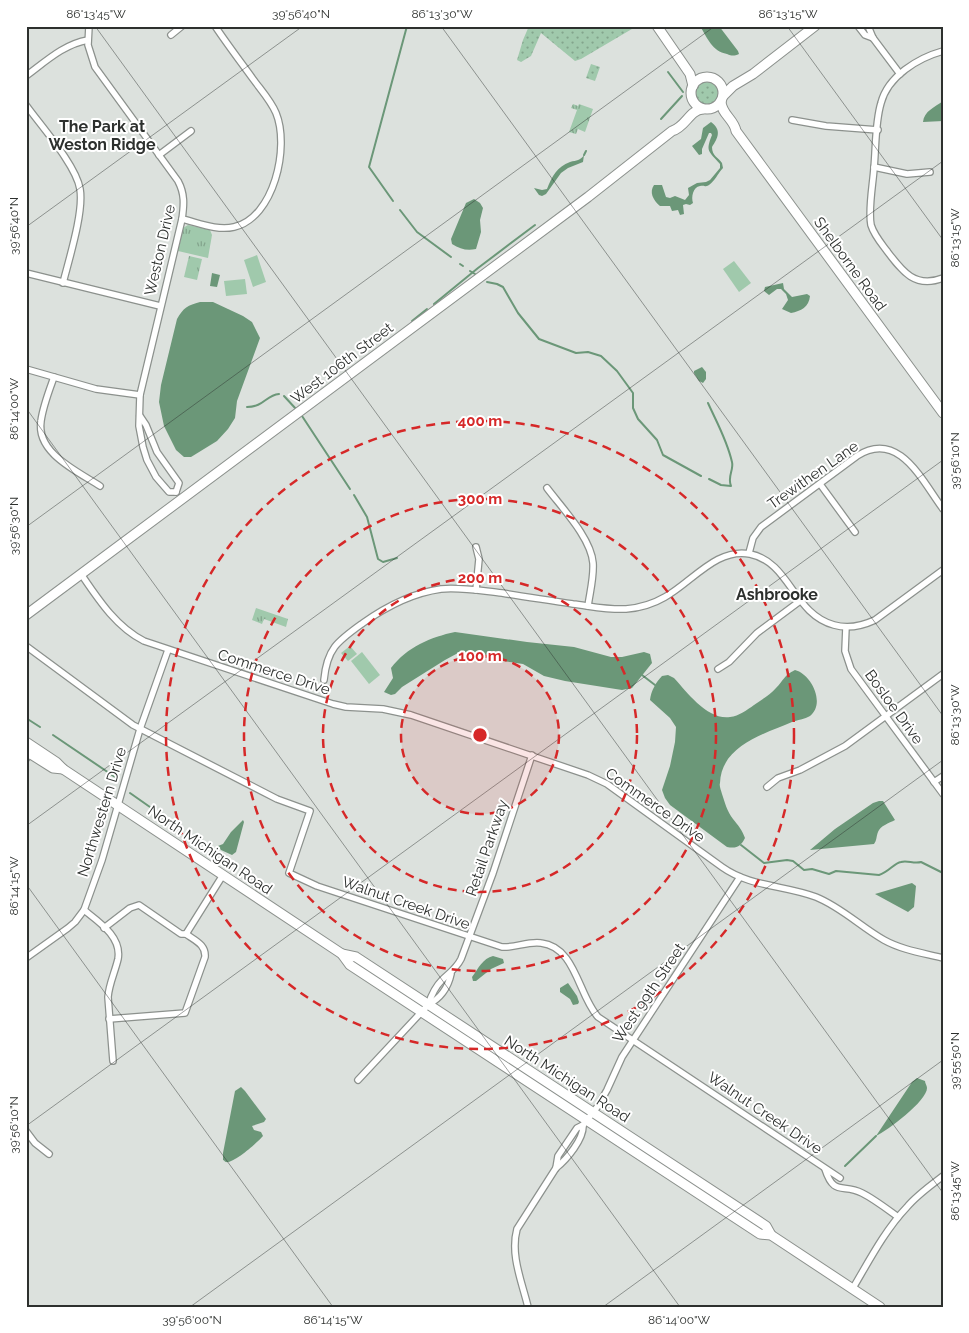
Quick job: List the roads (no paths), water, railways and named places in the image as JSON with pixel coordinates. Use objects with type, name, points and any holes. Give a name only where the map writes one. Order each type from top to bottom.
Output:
[{"type":"street","name":"Weston Drive","points":[[89,26],[88,40],[91,56],[97,70],[178,181],[182,190],[184,202],[182,219],[140,395],[139,426],[147,460],[156,477],[169,492],[179,496],[179,483],[157,452],[146,425],[140,416]]},
{"type":"street","points":[[171,35],[182,26]]},
{"type":"street","points":[[182,219],[226,228],[239,226],[250,220],[260,212],[266,203],[280,156],[281,132],[274,109],[215,26]]},
{"type":"street","points":[[657,26],[694,69],[718,81],[728,82],[765,64]]},
{"type":"street","points":[[670,43],[692,77],[692,98],[696,105],[705,109],[715,107],[733,86],[753,74],[815,26]]},
{"type":"street","points":[[858,26],[865,35],[873,38]]},
{"type":"street","points":[[868,26],[873,38],[900,74]]},
{"type":"street","points":[[26,76],[65,48],[88,40]]},
{"type":"street","points":[[943,51],[920,60],[900,74],[882,98],[870,220],[876,235],[908,276],[924,281],[943,278]]},
{"type":"street","points":[[693,86],[699,79],[708,77]]},
{"type":"street","points":[[718,81],[722,88],[722,98]]},
{"type":"street","name":"West 106th Street","points":[[672,131],[686,113],[692,98]]},
{"type":"street","name":"Shelborne Road","points":[[722,98],[722,110],[736,131],[943,413]]},
{"type":"street","points":[[26,105],[72,168],[80,188],[80,210],[63,283]]},
{"type":"street","name":"Shelborne Road","points":[[705,109],[717,114],[731,130],[736,131]]},
{"type":"street","name":"West 106th Street","points":[[26,615],[179,496],[588,197],[672,131],[682,126],[694,112],[705,109]]},
{"type":"street","points":[[792,120],[826,126],[878,130]]},
{"type":"street","points":[[159,155],[192,131]]},
{"type":"street","points":[[874,168],[907,174],[930,172]]},
{"type":"street","points":[[26,273],[160,306]]},
{"type":"street","points":[[26,369],[104,391],[140,395]]},
{"type":"street","points":[[54,377],[41,419],[40,428],[43,441],[55,456],[100,486]]},
{"type":"street","name":"Trewithen Lane","points":[[749,553],[753,538],[761,527],[865,452],[876,448],[898,453],[906,460],[943,509]]},
{"type":"street","points":[[820,484],[855,532]]},
{"type":"street","points":[[547,488],[590,549],[593,572],[588,606]]},
{"type":"street","points":[[476,547],[479,559],[476,590]]},
{"type":"street","points":[[324,680],[328,658],[337,644],[349,633],[382,610],[402,600],[430,591],[447,589],[476,590],[620,609],[646,605],[667,596],[718,559],[734,554],[749,553],[765,560],[776,568],[800,601],[816,617],[828,623],[846,627],[866,624],[874,620],[943,570]]},
{"type":"street","name":"Commerce Drive","points":[[81,574],[111,615],[125,630],[144,641],[333,704],[403,713],[578,770],[602,782],[740,878],[816,897],[830,904],[876,935],[894,944],[943,958]]},
{"type":"street","points":[[718,669],[729,662],[757,633],[800,601]]},
{"type":"street","name":"Bosloe Drive","points":[[846,627],[845,646],[848,663],[943,794]]},
{"type":"street","name":"Walnut Creek Drive","points":[[26,646],[140,729],[277,799],[310,811],[289,873],[317,886],[502,948],[540,943],[558,948],[568,959],[587,1002],[598,1017],[840,1178]]},
{"type":"street","name":"Northwestern Drive","points":[[26,958],[68,928],[84,910],[102,860],[118,806],[121,788],[140,729],[168,650]]},
{"type":"street","points":[[767,787],[778,778],[845,746],[943,674]]},
{"type":"street","name":"North Michigan Road","points":[[26,742],[118,806],[342,954],[350,965],[585,1123],[760,1234],[771,1235],[880,1307]]},
{"type":"street","name":"North Michigan Road","points":[[28,754],[53,768],[63,769]]},
{"type":"street","name":"Retail Parkway","points":[[358,1080],[428,1004],[432,994],[442,980],[451,974],[461,959],[532,755]]},
{"type":"street","points":[[934,782],[943,776]]},
{"type":"street","points":[[186,934],[223,875]]},
{"type":"street","name":"West 99th Street","points":[[528,1307],[516,1256],[516,1233],[521,1220],[556,1168],[565,1160],[584,1132],[585,1123],[607,1090],[632,1040],[740,878]]},
{"type":"street","points":[[104,928],[130,908],[139,904],[182,934],[186,934],[204,947],[206,951],[185,1013],[109,1019]]},
{"type":"street","points":[[84,910],[104,928],[119,947],[118,960],[108,988],[113,1061]]},
{"type":"street","name":"North Michigan Road","points":[[342,954],[356,957],[593,1112],[766,1226],[771,1235]]},
{"type":"street","points":[[26,1131],[49,1154]]},
{"type":"street","name":"Walnut Creek Drive","points":[[825,1169],[828,1179],[840,1189],[863,1193],[898,1217]]},
{"type":"street","points":[[853,1288],[898,1217],[914,1199],[943,1176]]},
{"type":"waterway","points":[[393,201],[369,167],[407,26]]},
{"type":"waterway","points":[[668,72],[683,92]]},
{"type":"waterway","points":[[661,119],[682,96]]},
{"type":"waterway","points":[[584,155],[586,151]]},
{"type":"waterway","points":[[400,210],[417,232],[451,257]]},
{"type":"waterway","points":[[434,304],[535,225]]},
{"type":"waterway","points":[[470,271],[475,274]]},
{"type":"waterway","points":[[487,282],[503,287],[518,313],[539,339],[576,353],[588,352],[601,356],[617,371],[633,393],[633,408],[638,419],[657,440],[663,455],[701,476]]},
{"type":"waterway","points":[[412,321],[427,309]]},
{"type":"waterway","points":[[247,407],[257,405],[271,396],[279,394]]},
{"type":"waterway","points":[[284,396],[296,409]]},
{"type":"waterway","points":[[708,403],[725,439],[732,465],[731,486],[721,485],[709,479]]},
{"type":"waterway","points":[[302,416],[350,489]]},
{"type":"waterway","points":[[354,495],[367,517],[378,559],[383,562],[397,558]]},
{"type":"waterway","points":[[642,675],[655,685]]},
{"type":"waterway","points":[[26,718],[40,727]]},
{"type":"waterway","points":[[53,735],[115,777]]},
{"type":"waterway","points":[[130,793],[177,826]]},
{"type":"waterway","points":[[741,845],[764,863],[793,861],[804,870],[812,869],[829,874],[836,871],[879,875],[898,863],[906,861],[921,862],[943,873]]},
{"type":"waterway","points":[[845,1166],[876,1136]]},
{"type":"district","name":"The Park at Weston Ridge","points":[[102,135]]},
{"type":"district","name":"Ashbrooke","points":[[777,594]]}]
